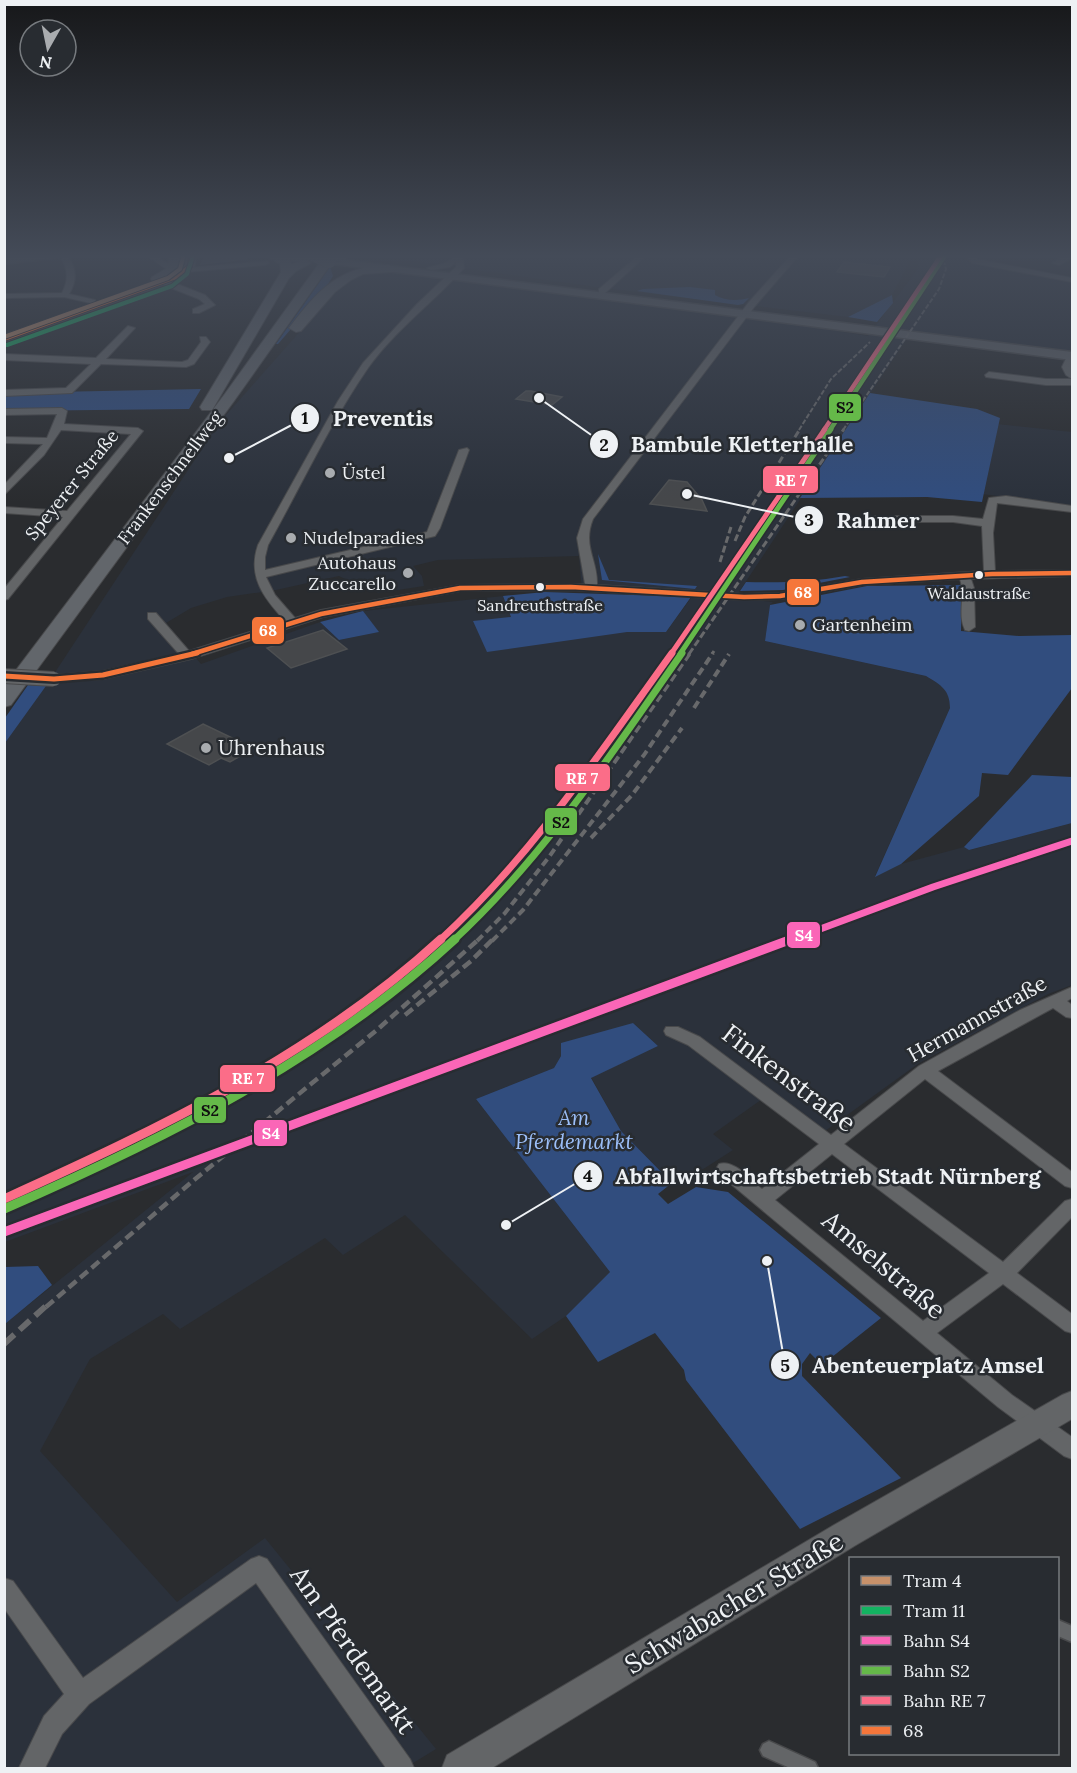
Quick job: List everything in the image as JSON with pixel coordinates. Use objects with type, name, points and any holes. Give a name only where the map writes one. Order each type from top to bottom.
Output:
[{"type":"highway","points":[[213,410],[238,350],[246,337]]},
{"type":"highway","name":"Frankenschnellweg","points":[[4,701],[266,337]]},
{"type":"highway","points":[[213,410],[285,337]]},
{"type":"highway","name":"Frankenschnellweg","points":[[4,676],[213,410]]},
{"type":"main road","points":[[934,337],[1072,355]]},
{"type":"main road","name":"Schwabacher Straße","points":[[460,1768],[845,1535],[1072,1404]]},
{"type":"street","points":[[4,393],[69,391],[122,337]]},
{"type":"street","points":[[292,622],[272,600],[259,575],[260,551],[343,401],[366,365],[392,337]]},
{"type":"street","points":[[591,587],[591,575],[581,538],[583,529],[728,337]]},
{"type":"street","points":[[4,357],[187,364],[206,342],[203,339]]},
{"type":"street","points":[[1072,343],[1070,347],[1072,355],[1067,360],[1066,366],[1072,376]]},
{"type":"street","points":[[989,375],[1046,382],[1072,382]]},
{"type":"street","points":[[4,412],[62,411],[60,427],[4,492]]},
{"type":"street","name":"Speyerer Straße","points":[[5,596],[138,431],[60,427]]},
{"type":"street","points":[[4,440],[47,441]]},
{"type":"street","points":[[259,575],[428,535],[435,528],[464,450]]},
{"type":"street","points":[[992,574],[988,569],[988,523],[990,503],[993,500],[1006,499],[1072,509]]},
{"type":"street","points":[[4,510],[72,515]]},
{"type":"street","points":[[869,519],[953,519],[988,523]]},
{"type":"street","points":[[4,676],[54,679],[103,675],[187,656],[292,622],[394,599],[460,588],[591,587],[744,597],[780,596],[862,582],[992,574],[1072,573]]},
{"type":"street","points":[[964,576],[970,585],[967,618],[969,627]]},
{"type":"street","points":[[152,616],[187,656]]},
{"type":"street","name":"Hermannstraße","points":[[763,1199],[925,1070],[1072,992]]},
{"type":"street","points":[[1054,1000],[1072,1013]]},
{"type":"street","name":"Finkenstraße","points":[[672,1030],[694,1041],[1072,1325]]},
{"type":"street","points":[[925,1070],[1072,1180]]},
{"type":"street","name":"Amselstraße","points":[[725,1169],[922,1333],[1037,1425],[1072,1449]]},
{"type":"street","points":[[922,1333],[1004,1273],[1072,1206]]},
{"type":"street","name":"Am Pferdemarkt","points":[[32,1768],[53,1725],[80,1695],[260,1568],[401,1768]]},
{"type":"street","points":[[5,1589],[80,1695]]},
{"type":"street","points":[[769,1750],[810,1768]]},
{"type":"shaded area","points":[[295,337],[908,337],[735,598],[773,602],[770,605],[765,641],[926,676],[942,686],[950,696],[950,708],[875,876],[901,864],[964,847],[970,850],[1072,823],[1072,985],[1048,994],[919,1063],[825,1131],[772,1092],[713,1134],[733,1150],[705,1168],[672,1183],[621,1131],[591,1077],[658,1046],[633,1023],[561,1056],[554,1068],[476,1099],[610,1272],[566,1316],[532,1339],[405,1215],[343,1255],[325,1238],[180,1329],[163,1314],[90,1359],[40,1451],[177,1602],[265,1538],[436,1749],[405,1768],[5,1768],[5,1324],[193,1172],[5,1242],[5,743],[46,686],[219,423]],"holes":[[[579,556],[582,592],[691,598],[666,632],[627,632],[511,617],[503,596],[363,611],[378,632],[339,640],[320,622],[201,664],[166,623],[191,608],[227,597],[276,590],[339,576],[353,583],[372,585],[378,593],[424,586],[422,576],[413,566],[438,560]]]},
{"type":"shaded area","points":[[949,337],[1072,337],[1072,352]]},
{"type":"shaded area","points":[[997,424],[1072,432],[1072,506],[982,494]]},
{"type":"green space","points":[[201,389],[189,409],[5,411],[4,393]]},
{"type":"green space","points":[[870,393],[977,409],[1000,418],[982,502],[927,497],[800,498]]},
{"type":"green space","points":[[598,554],[609,580],[697,586],[695,589],[602,580]]},
{"type":"green space","points":[[850,577],[783,590],[740,591],[746,582],[796,582]]},
{"type":"green space","points":[[962,585],[961,631],[1019,636],[1072,635],[1072,688],[1008,775],[982,773],[979,796],[901,864],[875,877],[950,708],[950,702],[940,685],[926,676],[765,641],[770,605],[867,586]]},
{"type":"green space","points":[[545,592],[691,597],[666,632],[627,632],[487,652],[473,621],[511,617],[503,596]]},
{"type":"green space","points":[[363,611],[379,632],[339,640],[320,622]]},
{"type":"green space","points":[[28,685],[46,686],[5,743],[5,718]]},
{"type":"green space","points":[[1032,775],[1072,777],[1072,823],[969,850],[964,847]]},
{"type":"green space","points":[[633,1023],[658,1046],[591,1078],[621,1131],[672,1183],[658,1194],[668,1204],[696,1187],[728,1192],[881,1318],[822,1365],[810,1353],[802,1364],[802,1376],[901,1478],[800,1529],[686,1380],[684,1370],[655,1333],[598,1362],[566,1316],[610,1272],[476,1099],[554,1068],[561,1056],[561,1043]]},
{"type":"green space","points":[[38,1266],[52,1285],[5,1324],[5,1267]]},
{"type":"building","points":[[526,391],[562,397],[552,405],[516,399]]},
{"type":"building","points":[[669,480],[687,482],[702,500],[707,511],[650,504]]},
{"type":"building","points":[[323,630],[347,649],[291,668],[267,648]]},
{"type":"building","name":"Uhrenhaus","points":[[203,724],[245,744],[233,751],[242,755],[230,762],[221,758],[209,765],[167,744]]},
{"type":"railway","points":[[843,430],[906,337]]},
{"type":"railway","points":[[799,430],[831,379],[870,342]]},
{"type":"railway","points":[[735,541],[745,517],[800,429]]},
{"type":"railway","points":[[689,654],[844,429]]},
{"type":"railway","points":[[720,562],[731,527]]},
{"type":"railway","points":[[479,939],[505,913],[549,857],[690,653]]},
{"type":"railway","points":[[492,941],[523,910],[644,755],[713,653]]},
{"type":"railway","points":[[694,708],[729,654]]},
{"type":"railway","points":[[591,838],[632,795],[682,728]]},
{"type":"railway","points":[[46,1307],[194,1180],[378,1029],[479,939]]},
{"type":"railway","points":[[405,1015],[471,961],[493,939]]},
{"type":"railway","points":[[4,1344],[47,1305]]},
{"type":"tram line","name":"11","points":[[7,345],[30,337]]},
{"type":"rail line","name":"S2","points":[[4,1209],[62,1184],[175,1129],[285,1067],[388,996],[437,956],[471,924],[534,856],[591,782],[742,565],[892,337]]},
{"type":"rail line","name":"S4","points":[[4,1232],[933,887],[1072,841]]},
{"type":"transit line","name":"68","points":[[4,339],[10,337]]},
{"type":"transit line","points":[[4,1199],[129,1142],[266,1068],[310,1040],[395,978],[473,910],[517,863],[577,785],[752,538],[887,337]]},
{"type":"transit line","name":"68","points":[[4,676],[54,679],[103,675],[187,656],[321,614],[460,588],[571,587],[744,597],[780,596],[862,582],[992,574],[1072,573]]},
{"type":"place","name":"Bambule Kletterhalle","points":[[539,398]]},
{"type":"place","name":"Preventis","points":[[229,458]]},
{"type":"place","name":"Üstel","points":[[330,473]]},
{"type":"place","name":"Rahmer","points":[[687,494]]},
{"type":"place","name":"Nudelparadies","points":[[291,538]]},
{"type":"place","name":"Autohaus Zuccarello","points":[[408,573]]},
{"type":"place","name":"Waldaustraße","points":[[979,575]]},
{"type":"place","name":"Sandreuthstraße","points":[[540,587]]},
{"type":"place","name":"Gartenheim","points":[[800,625]]},
{"type":"place","name":"Uhrenhaus","points":[[206,748]]},
{"type":"place","name":"Abfallwirtschaftsbetrieb Stadt Nürnberg","points":[[506,1225]]},
{"type":"place","name":"Abenteuerplatz Amsel","points":[[767,1261]]}]
